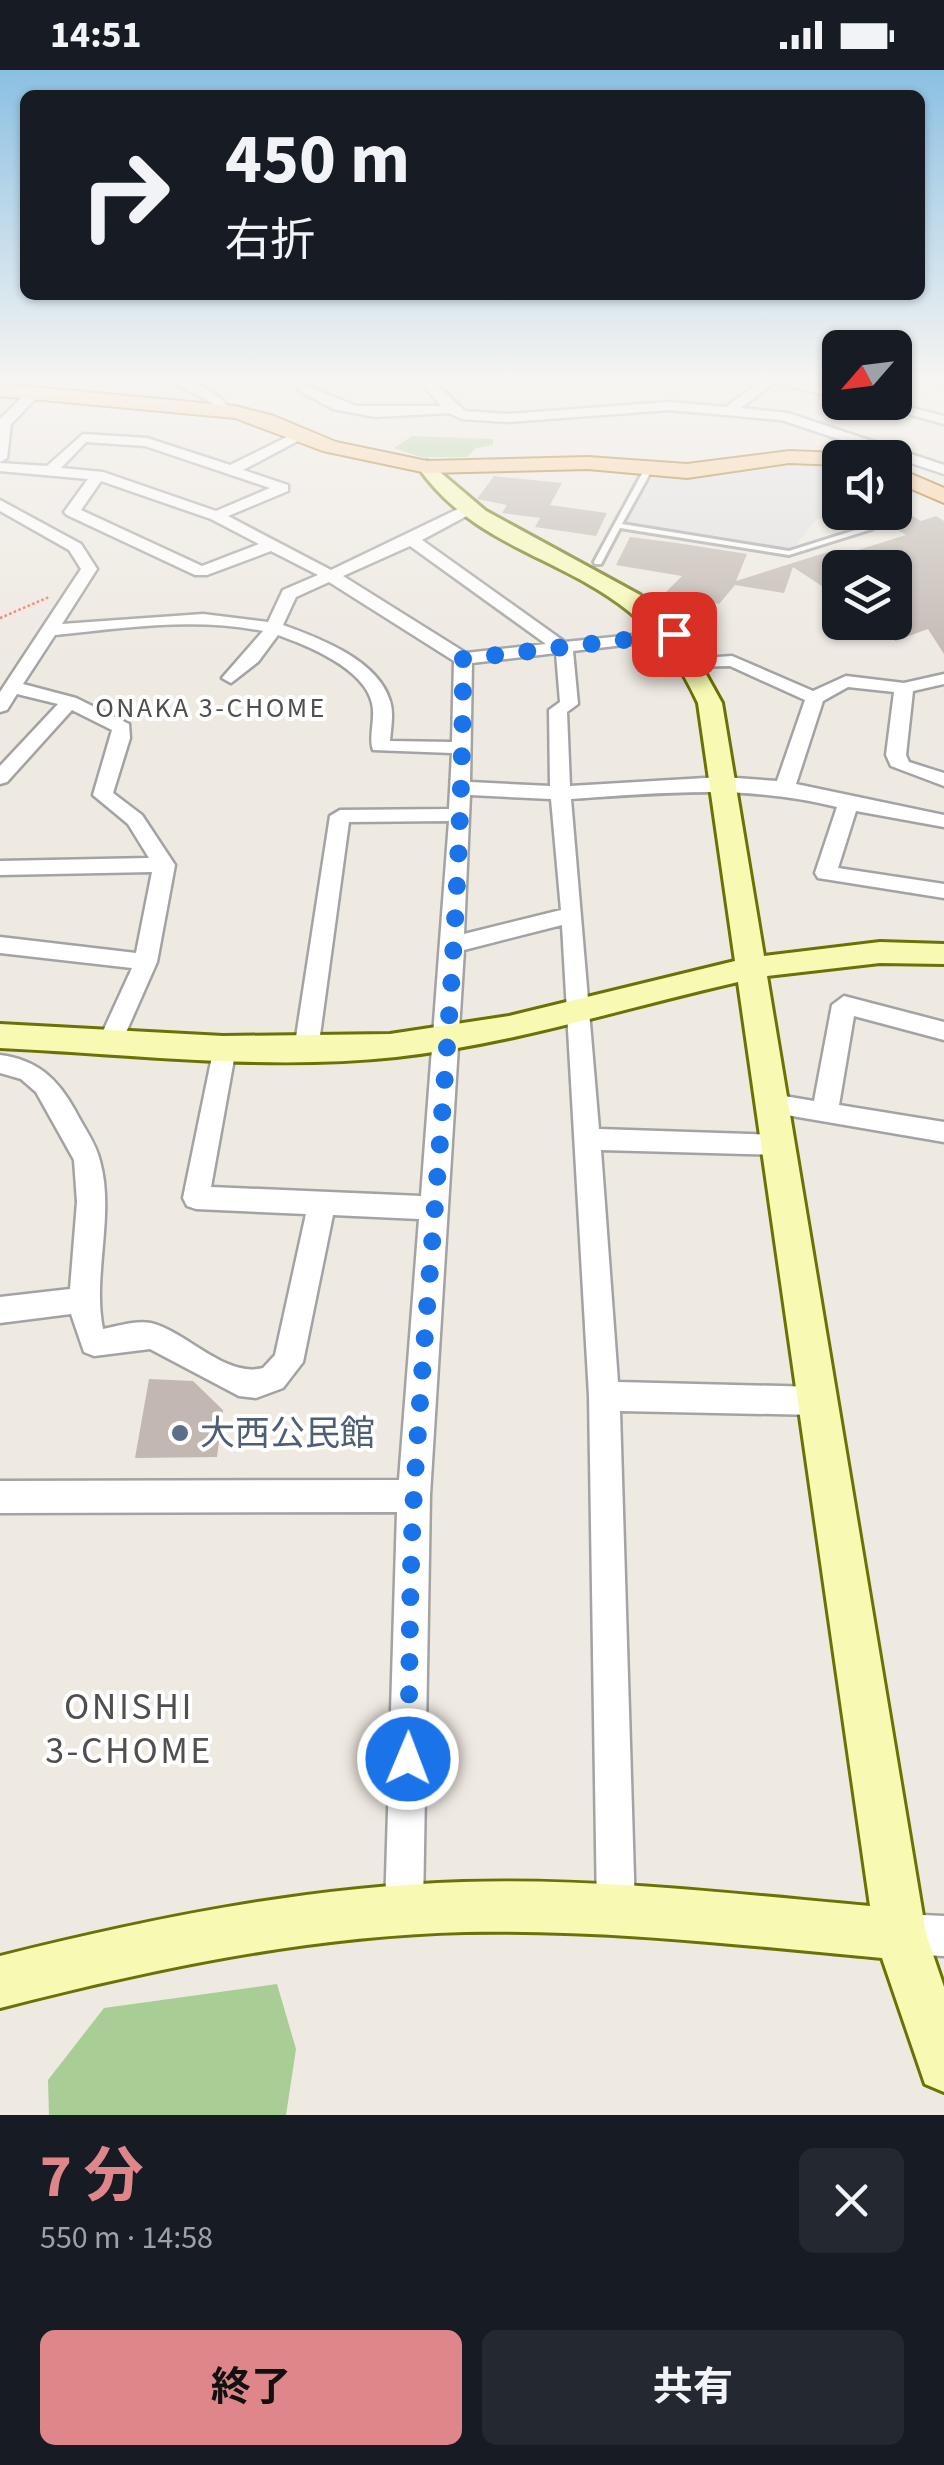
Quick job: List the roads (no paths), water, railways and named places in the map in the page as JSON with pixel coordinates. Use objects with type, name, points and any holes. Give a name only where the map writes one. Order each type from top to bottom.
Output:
[{"type":"main road","points":[[912,482],[944,496]]},
{"type":"street","points":[[97,476],[72,512],[201,572],[274,544]]},
{"type":"street","points":[[102,476],[216,516],[274,544],[463,659],[674,634]]},
{"type":"street","points":[[216,516],[283,488],[255,476]]},
{"type":"street","points":[[435,476],[467,510],[610,586],[674,634],[694,664],[710,703],[818,1401],[944,2065]]},
{"type":"street","points":[[449,494],[457,476]]},
{"type":"street","points":[[0,505],[84,556],[89,569],[16,688],[0,706]]},
{"type":"street","points":[[231,678],[252,661],[277,628],[290,594],[411,540],[467,510]]},
{"type":"street","points":[[411,540],[564,649]]},
{"type":"street","points":[[52,630],[206,616],[277,628],[323,646],[370,680],[382,702],[380,746],[463,748]]},
{"type":"street","points":[[564,649],[568,704],[558,710],[560,793],[580,1012],[604,1396],[616,1910]]},
{"type":"street","points":[[404,1910],[414,1496],[448,1038],[462,788],[463,659]]},
{"type":"street","points":[[694,664],[732,660],[815,698]]},
{"type":"street","points":[[785,788],[815,698],[846,680],[904,688],[944,679]]},
{"type":"street","points":[[16,688],[70,702],[122,728],[121,749],[102,775],[103,795],[135,820],[164,865],[146,962],[111,1040]]},
{"type":"street","points":[[904,688],[896,754],[901,766],[944,780]]},
{"type":"street","points":[[0,778],[70,702]]},
{"type":"street","points":[[462,788],[560,793],[722,783],[785,788],[944,820]]},
{"type":"street","points":[[848,803],[826,873],[944,892]]},
{"type":"street","points":[[306,1050],[340,816],[460,816]]},
{"type":"street","points":[[0,868],[164,865]]},
{"type":"street","points":[[452,945],[572,915]]},
{"type":"street","points":[[0,944],[146,962]]},
{"type":"street","points":[[0,1036],[306,1050],[448,1038],[580,1012],[750,965],[852,953],[944,954]]},
{"type":"street","points":[[825,1112],[844,1005],[944,1031]]},
{"type":"street","points":[[224,1048],[196,1198],[437,1208]]},
{"type":"street","points":[[0,1064],[22,1066],[52,1091],[88,1162],[86,1300],[88,1334],[94,1342],[144,1334],[170,1342],[238,1383],[262,1384],[279,1376],[288,1362],[322,1202]]},
{"type":"street","points":[[772,1104],[944,1132]]},
{"type":"street","points":[[588,1138],[778,1145]]},
{"type":"street","points":[[0,1310],[86,1300]]},
{"type":"street","points":[[604,1396],[818,1401]]},
{"type":"street","points":[[0,1497],[414,1496]]},
{"type":"street","points":[[0,1982],[256,1926],[404,1910],[616,1910],[922,1935]]},
{"type":"lane","points":[[598,562],[645,476]]},
{"type":"lane","points":[[621,526],[789,553],[865,530]]},
{"type":"place","name":"大西公民館","points":[[180,1433]]},
{"type":"district","name":"ONAKA 3-CHOME","points":[[211,707]]},
{"type":"district","name":"ONISHI 3-CHOME","points":[[129,1728]]}]
